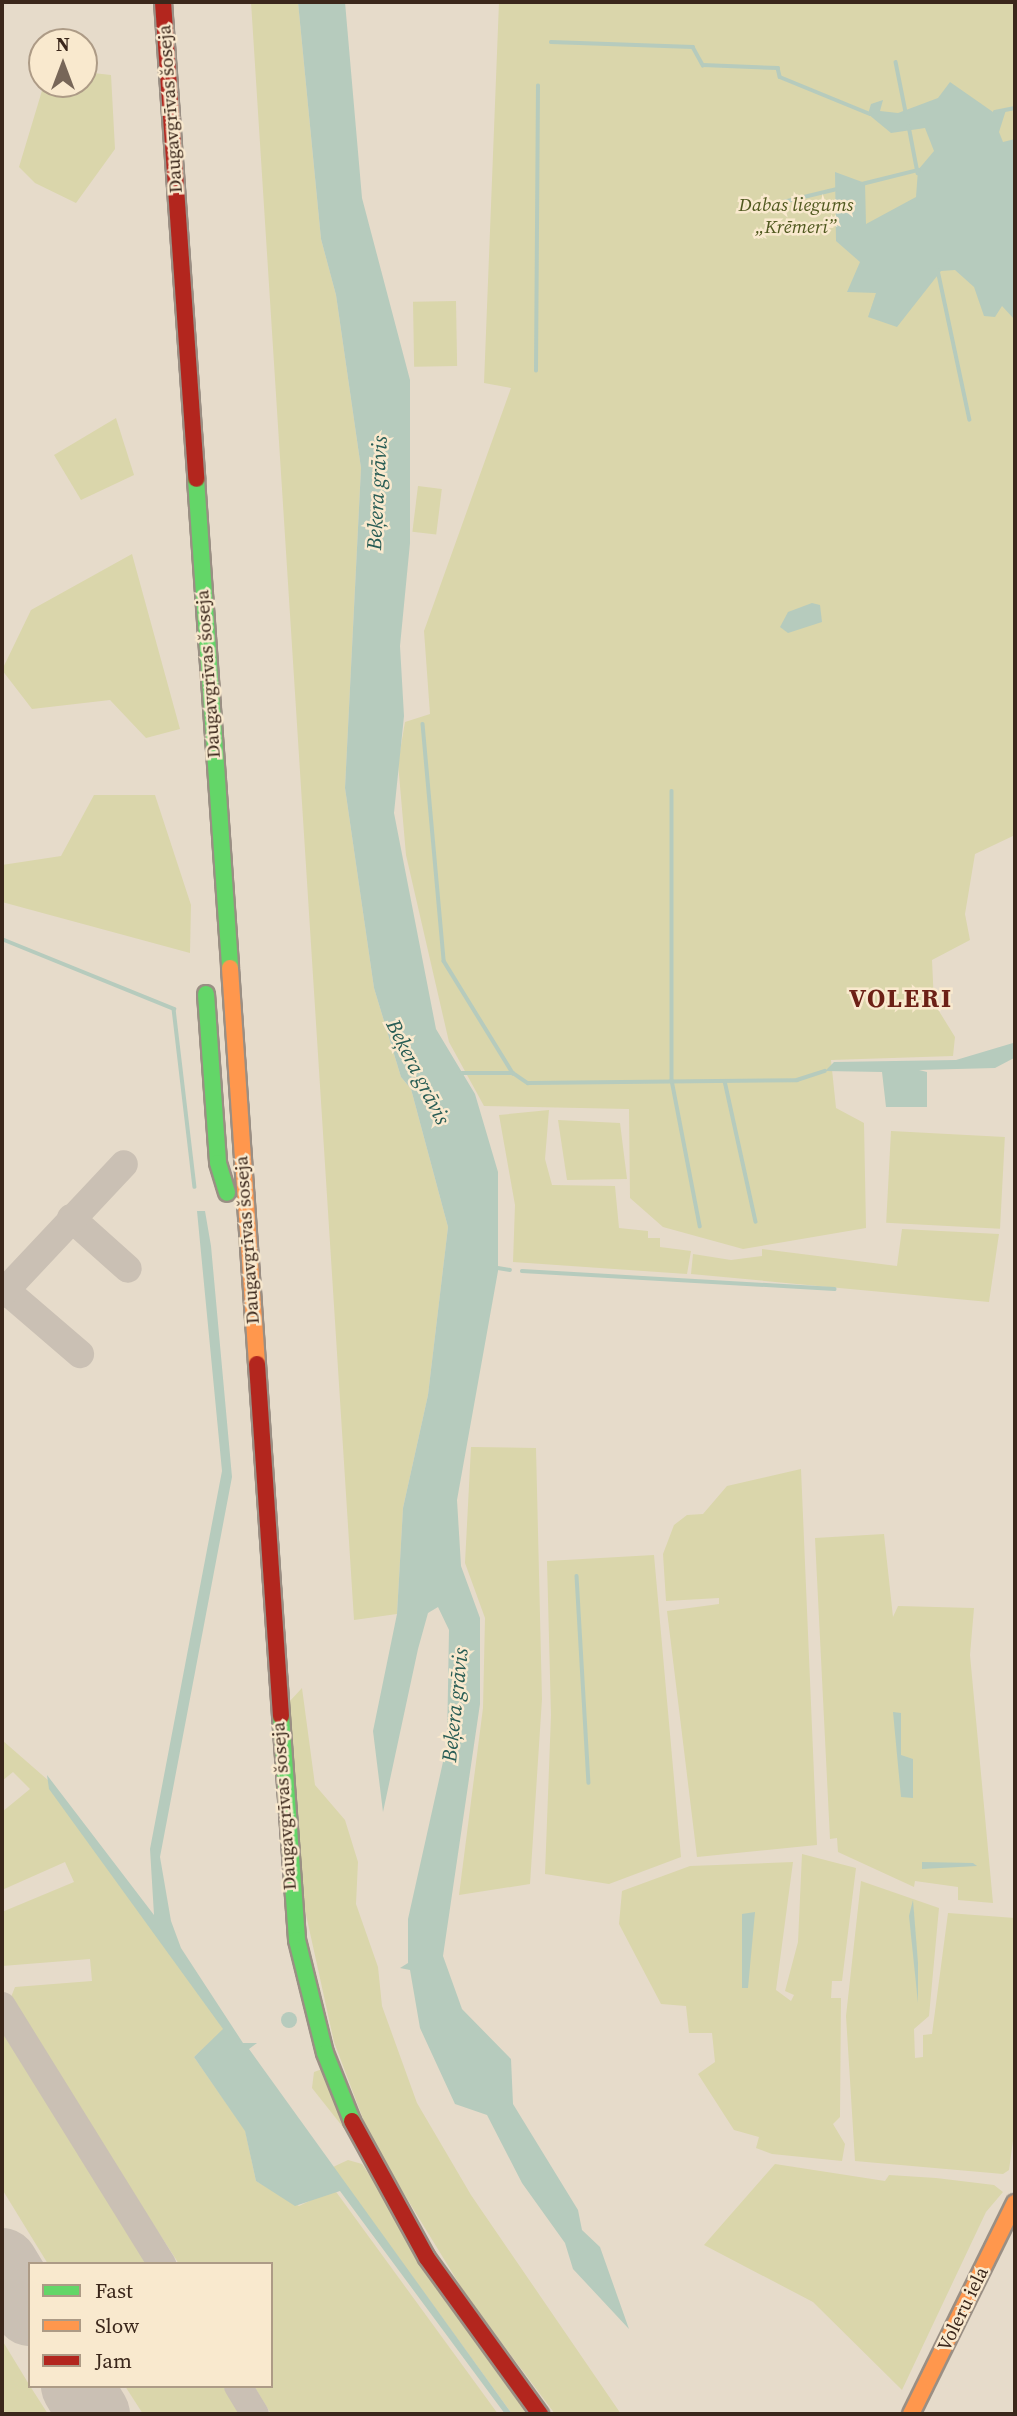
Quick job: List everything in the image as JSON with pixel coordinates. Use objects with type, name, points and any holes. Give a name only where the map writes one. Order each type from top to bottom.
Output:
[{"type":"main road","name":"Daugavgrīvas šoseja","points":[[163,2],[297,1940],[324,2053],[372,2166],[427,2258],[540,2414]]},
{"type":"main road","points":[[206,994],[218,1163],[228,1193]]},
{"type":"main road","name":"Voleru iela","points":[[911,2414],[1015,2203]]},
{"type":"green space","points":[[251,2],[298,2],[321,239],[336,295],[361,468],[345,788],[374,988],[401,1077],[411,1089],[448,1227],[428,1395],[403,1508],[397,1614],[354,1620]]},
{"type":"green space","name":"Dabas liegums „Krēmeri”","points":[[499,2],[1015,2],[1015,835],[975,854],[965,914],[970,940],[932,960],[934,1003],[955,1037],[953,1056],[831,1060],[836,1108],[864,1123],[866,1228],[743,1249],[663,1227],[630,1198],[629,1109],[484,1106],[449,1042],[406,855],[398,763],[405,722],[430,714],[424,631],[511,388],[484,383]]},
{"type":"green space","points":[[98,74],[111,75],[115,149],[76,203],[35,183],[19,167],[40,98],[98,98]]},
{"type":"green space","points":[[456,301],[457,366],[414,367],[413,302]]},
{"type":"green space","points":[[116,418],[134,475],[81,500],[54,455]]},
{"type":"green space","points":[[418,486],[442,489],[436,535],[412,532]]},
{"type":"green space","points":[[132,554],[180,729],[146,738],[110,700],[32,709],[2,670],[31,610]]},
{"type":"green space","points":[[94,795],[155,795],[191,905],[190,953],[2,902],[2,865],[61,856]]},
{"type":"green space","points":[[549,1110],[545,1159],[552,1185],[615,1186],[619,1228],[648,1231],[648,1238],[660,1238],[660,1247],[691,1251],[687,1274],[513,1262],[515,1205],[499,1115]]},
{"type":"green space","points":[[558,1120],[620,1123],[627,1179],[567,1180]]},
{"type":"green space","points":[[891,1131],[1005,1137],[1000,1229],[886,1223]]},
{"type":"green space","points":[[902,1229],[999,1234],[989,1302],[691,1274],[693,1254],[731,1260],[762,1256],[762,1249],[897,1266]]},
{"type":"green space","points":[[471,1447],[536,1448],[542,1699],[530,1884],[459,1895],[483,1708],[485,1618],[465,1563]]},
{"type":"green space","points":[[801,1469],[817,1845],[697,1857],[667,1611],[719,1604],[719,1598],[666,1601],[663,1554],[674,1525],[687,1515],[703,1514],[727,1486]]},
{"type":"green space","points":[[884,1534],[893,1617],[898,1606],[974,1608],[970,1655],[993,1903],[958,1900],[958,1887],[915,1881],[914,1887],[838,1852],[837,1838],[830,1839],[815,1538]]},
{"type":"green space","points":[[654,1555],[681,1857],[609,1884],[545,1874],[551,1715],[547,1561]]},
{"type":"green space","points":[[302,1688],[315,1785],[345,1820],[358,1862],[356,1904],[378,1967],[382,2006],[417,2103],[471,2195],[621,2414],[555,2414],[466,2295],[371,2140],[334,2042],[305,1910],[289,1702]]},
{"type":"green space","points":[[2,1740],[49,1781],[224,2029],[194,2057],[245,2130],[256,2181],[299,2206],[334,2189],[498,2414],[271,2414],[255,2388],[273,2388],[273,2262],[178,2262],[9,2002],[15,1987],[92,1981],[90,1959],[2,1966],[2,1912],[74,1882],[65,1862],[2,1890],[2,1812],[30,1789],[13,1772],[2,1781]]},
{"type":"green space","points":[[802,1854],[856,1868],[842,1981],[832,1981],[831,1998],[841,1998],[840,2117],[833,2124],[845,2144],[842,2161],[772,2154],[756,2148],[759,2137],[734,2130],[698,2074],[715,2062],[712,2033],[689,2033],[686,2006],[661,2004],[619,1924],[622,1891],[690,1866],[793,1862],[776,1990],[791,2001],[794,1995],[785,1991],[798,1942]]},
{"type":"green space","points":[[861,1881],[939,1908],[929,2016],[914,2029],[915,2058],[923,2057],[923,2035],[932,2034],[948,1913],[1015,1918],[1015,2126],[1009,2170],[1003,2174],[855,2161],[846,2016]]},
{"type":"green space","points":[[2,2019],[147,2248],[144,2262],[47,2262],[2,2189]]},
{"type":"green space","points":[[325,2068],[354,2141],[312,2088],[314,2072]]},
{"type":"green space","points":[[348,2160],[362,2164],[533,2414],[512,2414],[333,2167]]},
{"type":"green space","points":[[775,2164],[885,2181],[889,2175],[994,2185],[1003,2192],[986,2212],[902,2390],[813,2302],[704,2245]]},
{"type":"green space","points":[[2,2340],[28,2383],[28,2388],[31,2388],[48,2414],[2,2414]]},
{"type":"green space","points":[[126,2388],[231,2388],[247,2414],[143,2414]]},
{"type":"water","name":"Beķera grāvis","points":[[298,2],[345,2],[362,198],[410,380],[410,543],[400,646],[404,716],[394,813],[436,1029],[475,1094],[498,1172],[498,1271],[457,1500],[461,1566],[480,1618],[480,1704],[443,1956],[462,2009],[511,2059],[513,2104],[578,2210],[582,2230],[600,2247],[629,2329],[573,2269],[565,2243],[522,2183],[487,2115],[455,2104],[420,2028],[410,1970],[400,1968],[408,1963],[408,1919],[447,1744],[449,1630],[438,1607],[428,1613],[418,1649],[383,1812],[373,1731],[397,1614],[403,1508],[428,1395],[448,1227],[411,1089],[401,1077],[374,988],[345,788],[361,468],[336,295],[321,239]]},
{"type":"water","points":[[950,82],[993,112],[1006,110],[999,132],[1003,142],[1015,139],[1015,320],[1002,306],[995,317],[984,316],[974,287],[955,270],[941,271],[897,327],[868,317],[876,293],[847,292],[860,262],[836,241],[835,172],[865,183],[866,224],[916,197],[918,170],[934,151],[925,128],[891,133],[868,114],[871,104],[883,100],[880,111],[898,113],[938,98]]},
{"type":"water","points":[[812,603],[820,605],[822,622],[788,633],[780,627],[788,612]]},
{"type":"water","points":[[1013,1043],[1014,1058],[995,1068],[919,1070],[927,1072],[927,1107],[886,1107],[882,1072],[825,1071],[834,1062],[956,1060]]},
{"type":"water","points":[[197,1211],[205,1211],[211,1246],[232,1477],[160,1857],[171,1921],[181,1948],[243,2043],[257,2043],[249,2049],[512,2414],[505,2414],[340,2191],[295,2206],[256,2181],[245,2131],[194,2057],[223,2029],[49,1789],[47,1775],[154,1915],[150,1849],[222,1471]]},
{"type":"water","points":[[893,1712],[901,1713],[901,1755],[913,1759],[913,1798],[901,1797]]},
{"type":"water","points":[[922,1862],[973,1863],[977,1866],[922,1869]]},
{"type":"water","points":[[913,1900],[918,1963],[918,2003],[909,1916]]},
{"type":"water","points":[[755,1912],[748,1988],[742,1988],[742,1914]]},
{"type":"water","points":[[286,2012],[292,2012],[297,2020],[295,2026],[286,2028],[281,2023],[281,2017]]},
{"type":"waterway","points":[[551,42],[693,47],[703,65],[778,68],[780,77],[870,114]]},
{"type":"waterway","points":[[896,62],[906,112]]},
{"type":"waterway","points":[[536,371],[538,86]]},
{"type":"waterway","points":[[995,112],[1015,108]]},
{"type":"waterway","points":[[909,126],[918,173]]},
{"type":"waterway","points":[[862,184],[918,170]]},
{"type":"waterway","points":[[758,208],[837,189]]},
{"type":"waterway","points":[[938,270],[970,420]]},
{"type":"waterway","points":[[423,724],[444,961],[513,1073]]},
{"type":"waterway","points":[[672,791],[672,1080],[700,1226]]},
{"type":"waterway","points":[[2,939],[174,1009],[195,1187]]},
{"type":"waterway","points":[[461,1073],[513,1073],[528,1083],[797,1080],[825,1071]]},
{"type":"waterway","points":[[725,1081],[756,1222]]},
{"type":"waterway","points":[[498,1268],[510,1270]]},
{"type":"waterway","points":[[522,1271],[834,1289]]},
{"type":"waterway","points":[[577,1576],[589,1783]]},
{"type":"taxiway","points":[[2,1294],[124,1164]]},
{"type":"taxiway","points":[[71,1218],[128,1269]]},
{"type":"taxiway","points":[[2,1287],[80,1354]]},
{"type":"taxiway","points":[[2,2006],[161,2262]]},
{"type":"taxiway","points":[[239,2388],[255,2414]]},
{"type":"runway","points":[[2,2264],[28,2307]]},
{"type":"runway","points":[[78,2388],[94,2414]]},
{"type":"traffic: fast","points":[[196,479],[230,968]]},
{"type":"traffic: fast","points":[[206,994],[218,1163],[227,1193]]},
{"type":"traffic: fast","points":[[281,1716],[297,1940],[325,2053],[352,2121]]},
{"type":"traffic: slow","points":[[230,968],[257,1364]]},
{"type":"traffic: slow","points":[[911,2414],[1015,2203]]},
{"type":"traffic: jam","points":[[163,2],[196,479]]},
{"type":"traffic: jam","points":[[257,1364],[281,1716]]},
{"type":"traffic: jam","points":[[352,2121],[427,2258],[540,2414]]},
{"type":"district","name":"VOLERI","points":[[901,999]]}]
